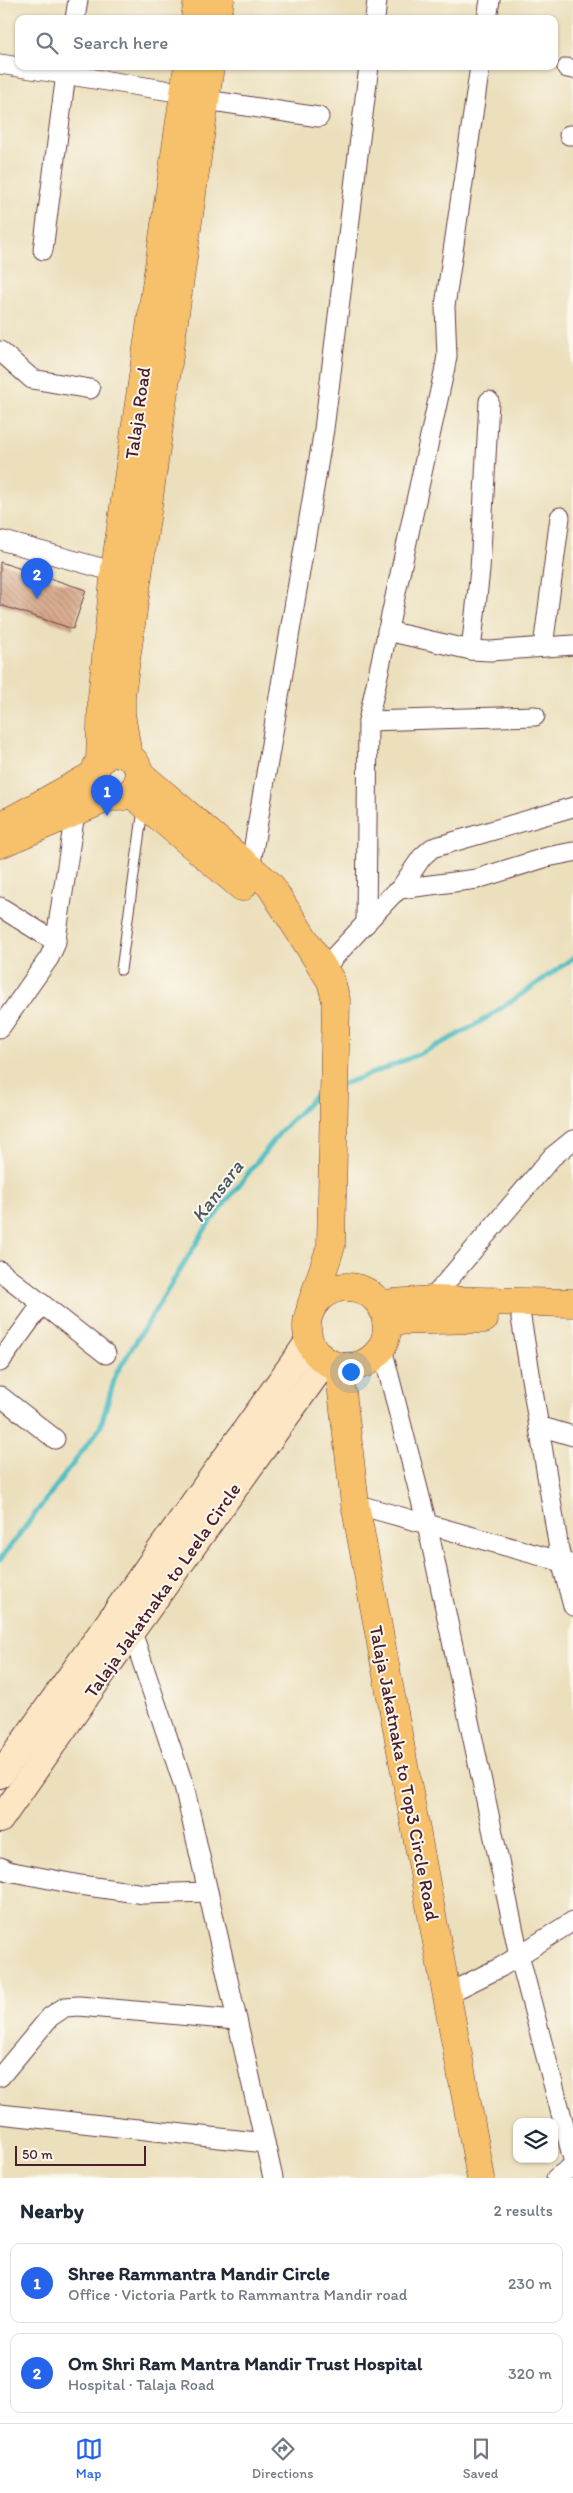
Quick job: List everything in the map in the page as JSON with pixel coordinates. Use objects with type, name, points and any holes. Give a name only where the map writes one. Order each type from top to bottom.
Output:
[{"type":"main road","points":[[196,15],[198,0]]},
{"type":"main road","points":[[218,15],[220,0]]},
{"type":"main road","name":"Talaja Road","points":[[189,70],[199,97]]},
{"type":"main road","name":"Talaja Road","points":[[98,767],[102,697],[126,575],[199,97],[209,70]]},
{"type":"main road","name":"Talaja Road","points":[[126,575],[120,705],[131,785]]},
{"type":"main road","points":[[0,824],[12,820],[98,767],[113,753],[131,785],[270,910],[296,926]]},
{"type":"main road","points":[[98,767],[99,788],[131,785],[250,869],[275,892],[332,981],[336,1000],[331,1242],[305,1323],[324,1356],[352,1367],[370,1361],[384,1324],[431,1300],[573,1303]]},
{"type":"main road","points":[[0,844],[75,813],[131,785]]},
{"type":"main road","points":[[331,1242],[384,1324]]},
{"type":"main road","points":[[311,1306],[324,1293],[341,1286],[359,1288]]},
{"type":"main road","points":[[384,1324],[521,1318],[573,1319]]},
{"type":"main road","name":"Talaja Jakatnaka to Top3 Circle Road","points":[[324,1356],[354,1504],[481,2178]]},
{"type":"main road","name":"Talaja Jakatnaka to Leela Circle","points":[[0,1775],[122,1602],[324,1356]]},
{"type":"main road","name":"Talaja Jakatnaka to Leela Circle","points":[[2,1812],[132,1631],[324,1356]]},
{"type":"street","points":[[76,15],[78,0]]},
{"type":"street","points":[[375,15],[377,0]]},
{"type":"street","points":[[488,15],[490,0]]},
{"type":"street","points":[[0,64],[15,65]]},
{"type":"street","points":[[42,250],[66,70],[199,97],[319,117]]},
{"type":"street","points":[[250,869],[324,429],[369,70]]},
{"type":"street","points":[[366,924],[368,721],[446,364],[445,306],[479,70]]},
{"type":"street","points":[[0,351],[32,379],[90,390]]},
{"type":"street","points":[[471,650],[481,554],[489,401]]},
{"type":"street","points":[[543,647],[560,517]]},
{"type":"street","points":[[1,542],[126,575]]},
{"type":"street","points":[[387,631],[471,650],[490,651],[573,645]]},
{"type":"street","points":[[368,721],[535,716]]},
{"type":"street","points":[[323,969],[400,889],[422,856],[432,848],[573,807]]},
{"type":"street","points":[[0,1028],[49,958],[56,942],[75,813]]},
{"type":"street","points":[[400,889],[486,876],[547,857],[573,852]]},
{"type":"street","points":[[0,907],[56,942]]},
{"type":"street","points":[[431,1300],[552,1157],[573,1140]]},
{"type":"street","points":[[0,1271],[106,1354]]},
{"type":"street","points":[[0,1362],[42,1304]]},
{"type":"street","points":[[521,1318],[539,1426],[567,1563],[573,1606]]},
{"type":"street","points":[[384,1324],[520,1955],[573,2159]]},
{"type":"street","points":[[0,1396],[55,1439]]},
{"type":"street","points":[[539,1426],[573,1436]]},
{"type":"street","points":[[354,1504],[567,1563]]},
{"type":"street","points":[[122,1602],[184,1786],[273,2178]]},
{"type":"street","points":[[0,1867],[8,1871],[80,1885],[144,1894],[208,1892]]},
{"type":"street","points":[[447,1994],[520,1955],[573,1921]]},
{"type":"street","points":[[0,2076],[50,2017],[65,2008],[79,2006],[236,2020]]},
{"type":"street","points":[[0,2114],[265,2143]]},
{"type":"street","points":[[556,2178],[573,2166]]},
{"type":"lane","points":[[121,970],[131,785]]},
{"type":"building","points":[[0,562],[86,590],[73,629],[0,605]]},
{"type":"waterway","name":"Kansara","points":[[343,1084],[399,1063],[454,1037],[488,1017],[573,958]]},
{"type":"waterway","name":"Kansara","points":[[0,1560],[100,1428],[116,1374],[207,1226],[281,1131],[320,1091],[325,1089]]},
{"type":"place","name":"Om Shri Ram Mantra Mandir Trust Hospital","points":[[37,599]]},
{"type":"place","name":"Shree Rammantra Mandir Circle","points":[[107,816]]}]
